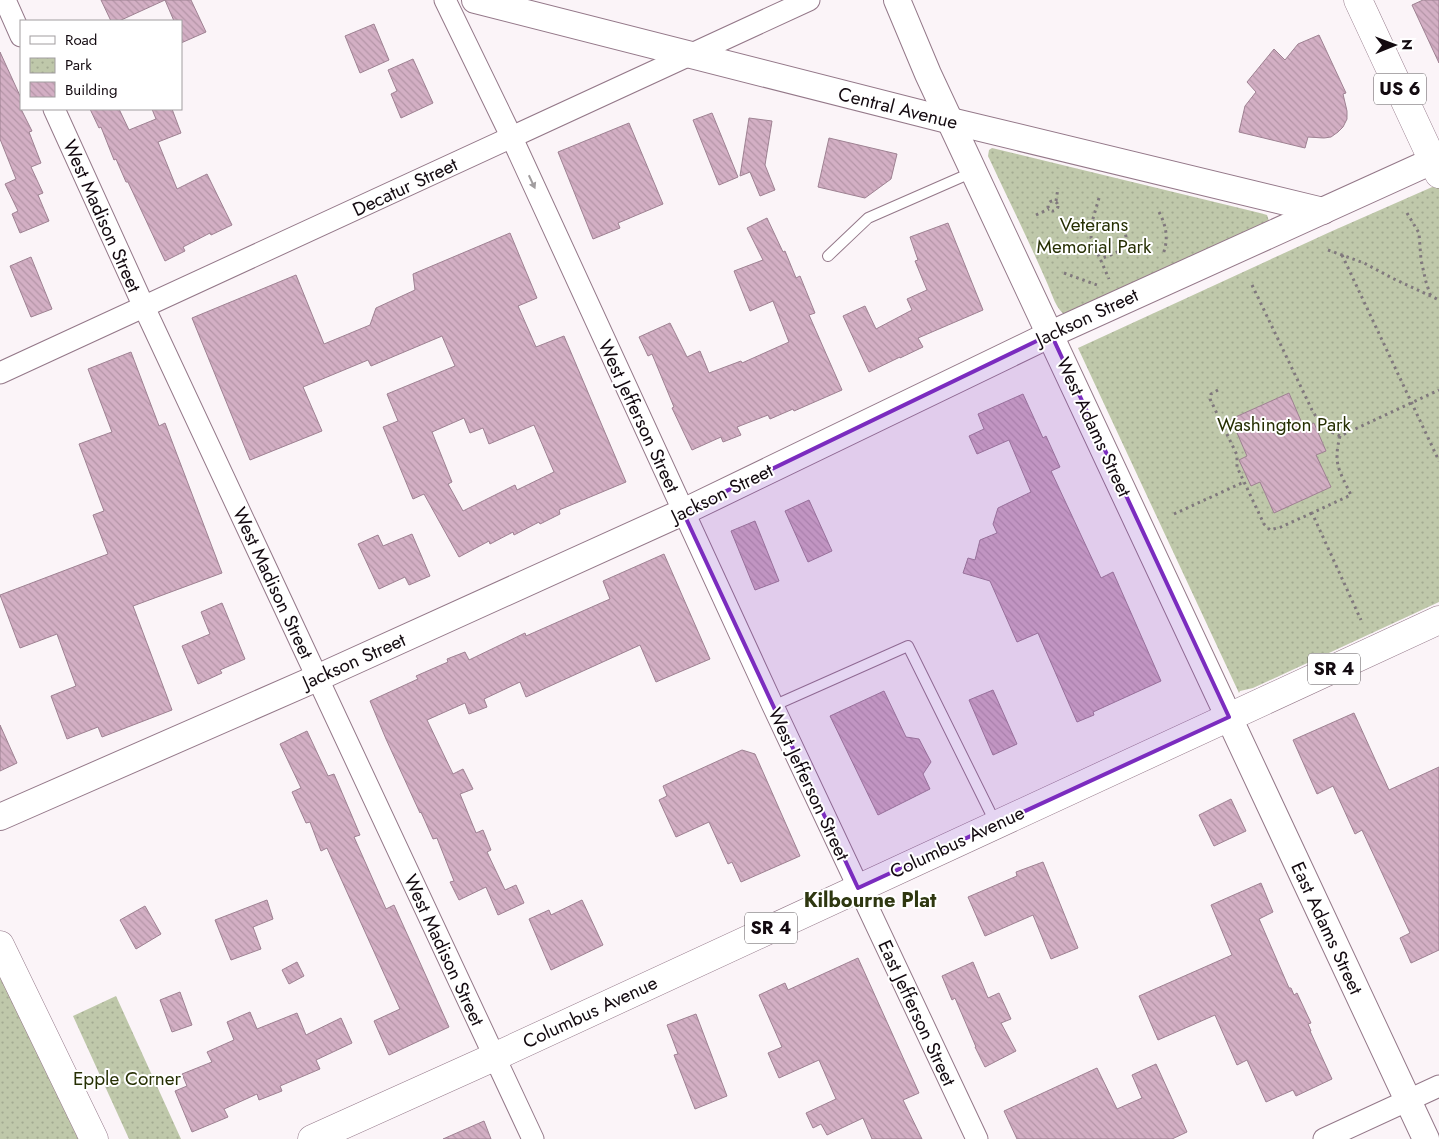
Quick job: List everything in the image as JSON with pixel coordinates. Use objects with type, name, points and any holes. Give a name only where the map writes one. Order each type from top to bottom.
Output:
[{"type":"main road","name":"US 6","points":[[1358,0],[1437,164]]},
{"type":"main road","name":"Columbus Avenue","points":[[312,1139],[1439,620]]},
{"type":"main road","points":[[0,945],[94,1139]]},
{"type":"street","points":[[5,0],[20,34]]},
{"type":"street","name":"West Jefferson Street","points":[[445,0],[512,138],[858,888]]},
{"type":"street","name":"Central Avenue","points":[[474,0],[951,121],[1323,211]]},
{"type":"street","name":"Decatur Street","points":[[0,374],[809,0]]},
{"type":"street","name":"West Adams Street","points":[[897,0],[928,74],[1229,717]]},
{"type":"street","name":"West Madison Street","points":[[54,110],[144,307],[533,1139]]},
{"type":"street","name":"Jackson Street","points":[[0,817],[317,678],[683,512],[1050,334],[1323,211],[1437,164]]},
{"type":"street","name":"East Adams Street","points":[[1229,717],[1426,1139]]},
{"type":"street","name":"East Jefferson Street","points":[[858,888],[977,1139]]},
{"type":"street","points":[[1324,1139],[1439,1086]]},
{"type":"lane","points":[[828,256],[868,218],[975,171]]},
{"type":"lane","points":[[773,706],[908,646],[996,824]]},
{"type":"path","points":[[1036,215],[1049,209],[1054,211],[1058,208],[1056,202],[1058,188]]},
{"type":"path","points":[[1099,198],[1092,222],[1090,238],[1109,279]]},
{"type":"path","points":[[1049,209],[1047,207],[1051,200],[1056,202]]},
{"type":"path","points":[[1159,212],[1167,234],[1164,254]]},
{"type":"path","points":[[1407,213],[1419,233],[1421,260],[1431,297]]},
{"type":"path","points":[[1092,222],[1116,224],[1122,227],[1125,233],[1126,240],[1123,248],[1100,259]]},
{"type":"path","points":[[1328,250],[1364,263],[1439,300]]},
{"type":"path","points":[[1342,255],[1439,461]]},
{"type":"path","points":[[1064,273],[1097,285]]},
{"type":"path","points":[[1252,285],[1312,410],[1323,427],[1340,436]]},
{"type":"path","points":[[1218,390],[1211,394],[1210,399],[1236,455],[1237,466],[1244,482],[1264,524],[1270,530],[1312,514],[1351,495],[1336,463],[1340,436]]},
{"type":"path","points":[[1340,436],[1439,390]]},
{"type":"path","points":[[1174,514],[1244,482]]},
{"type":"path","points":[[1312,514],[1361,620]]},
{"type":"highlighted area","points":[[1051,334],[1229,717],[858,888],[683,512]]},
{"type":"green space","name":"Veterans Memorial Park","points":[[992,148],[1260,213],[1267,215],[1269,221],[1065,315],[1055,301],[988,156],[989,150]]},
{"type":"green space","name":"Washington Park","points":[[1439,184],[1439,602],[1239,693],[1078,348]]},
{"type":"green space","points":[[0,967],[80,1139],[0,1139]]},
{"type":"green space","name":"Epple Corner","points":[[116,996],[181,1139],[129,1139],[73,1016]]},
{"type":"building","points":[[101,0],[165,0],[121,20],[111,20]]},
{"type":"building","points":[[165,0],[191,0],[206,32],[182,43],[182,20],[174,20]]},
{"type":"building","points":[[1423,0],[1439,0],[1439,63],[1412,5]]},
{"type":"building","points":[[374,24],[389,60],[360,73],[345,36]]},
{"type":"building","points":[[1319,35],[1346,93],[1343,94],[1347,119],[1343,127],[1331,137],[1308,137],[1305,148],[1239,132],[1245,106],[1256,92],[1247,82],[1274,49],[1285,60],[1298,44]]},
{"type":"building","points":[[0,52],[20,96],[20,110],[32,131],[29,132],[41,163],[31,167],[43,193],[38,195],[49,221],[20,233],[12,214],[18,211],[5,184],[16,179],[0,139]]},
{"type":"building","points":[[413,59],[433,103],[401,118],[391,94],[397,91],[388,70]]},
{"type":"building","points":[[90,110],[119,110],[129,130],[156,119],[152,110],[172,110],[181,133],[158,142],[177,189],[207,174],[232,225],[211,235],[210,233],[183,247],[185,251],[165,261],[128,182],[126,182],[116,159],[114,160],[101,127],[99,128]]},
{"type":"building","points":[[712,113],[738,177],[719,185],[693,120]]},
{"type":"building","points":[[749,118],[772,121],[765,165],[775,190],[760,196],[750,172],[740,176]]},
{"type":"building","points":[[629,123],[663,204],[618,223],[620,228],[593,239],[558,152]]},
{"type":"building","points":[[829,138],[897,154],[891,179],[865,198],[818,187]]},
{"type":"building","points":[[767,218],[783,252],[785,251],[796,278],[800,276],[815,313],[809,315],[842,390],[794,411],[793,409],[770,419],[768,415],[737,427],[741,435],[723,442],[721,437],[692,450],[672,408],[674,407],[652,354],[648,356],[639,337],[670,323],[687,357],[700,351],[709,373],[741,361],[742,363],[789,342],[773,301],[750,311],[734,271],[763,260],[747,228]]},
{"type":"building","points":[[948,223],[983,310],[918,338],[923,347],[869,372],[843,316],[865,306],[876,329],[912,310],[907,299],[927,290],[915,261],[918,260],[910,237]]},
{"type":"building","points":[[510,233],[537,298],[518,306],[536,347],[564,336],[626,482],[559,510],[560,514],[540,524],[539,522],[514,535],[513,532],[490,544],[489,541],[459,557],[424,494],[413,499],[383,427],[398,421],[387,394],[455,366],[442,336],[371,366],[368,360],[303,387],[322,431],[250,460],[192,318],[296,275],[324,344],[370,325],[376,308],[415,290],[413,274]],"holes":[[[464,418],[470,433],[483,428],[489,444],[534,425],[554,472],[517,490],[515,485],[463,511],[448,484],[452,482],[432,432]]]},
{"type":"building","points":[[31,257],[52,309],[31,317],[10,266]]},
{"type":"building","points":[[131,352],[159,426],[165,423],[222,573],[133,606],[172,710],[102,737],[98,727],[67,739],[51,696],[76,686],[57,634],[20,648],[0,595],[108,554],[93,515],[104,511],[79,444],[112,432],[88,369]]},
{"type":"building","points":[[1289,393],[1304,428],[1314,423],[1326,451],[1316,455],[1331,487],[1274,513],[1260,482],[1251,486],[1239,460],[1247,456],[1231,419]]},
{"type":"building","points":[[1023,394],[1043,438],[1046,436],[1060,467],[1051,471],[1101,578],[1113,572],[1161,681],[1093,712],[1094,715],[1077,722],[1038,633],[1017,642],[990,581],[963,573],[968,558],[975,560],[980,540],[997,533],[993,524],[998,508],[1031,492],[1009,440],[977,454],[969,436],[984,429],[978,414]]},
{"type":"building","points":[[809,500],[832,551],[808,562],[785,511]]},
{"type":"building","points":[[755,521],[779,581],[755,590],[731,531]]},
{"type":"building","points":[[412,534],[430,576],[409,585],[405,577],[379,589],[358,544],[378,535],[383,546]]},
{"type":"building","points":[[664,554],[710,659],[656,682],[640,645],[526,697],[520,682],[484,699],[487,707],[469,714],[465,703],[427,720],[453,774],[463,769],[473,789],[460,794],[476,833],[483,830],[491,850],[487,852],[505,890],[516,885],[524,903],[498,915],[486,887],[459,900],[450,882],[454,881],[437,838],[433,839],[420,813],[370,701],[418,679],[416,676],[448,662],[447,659],[465,652],[469,660],[525,633],[526,636],[610,599],[603,581]]},
{"type":"building","points":[[222,603],[245,659],[220,670],[222,673],[198,684],[182,646],[210,634],[201,612]]},
{"type":"building","points":[[993,690],[1017,744],[993,755],[969,700]]},
{"type":"building","points":[[884,691],[906,737],[919,739],[931,762],[923,774],[930,789],[878,815],[830,716]]},
{"type":"building","points":[[1354,713],[1389,790],[1439,767],[1439,950],[1411,963],[1400,938],[1410,933],[1362,830],[1355,834],[1333,786],[1317,794],[1293,740]]},
{"type":"building","points":[[0,725],[17,763],[0,771]]},
{"type":"building","points":[[307,731],[328,776],[334,774],[360,835],[354,837],[386,909],[394,905],[449,1027],[389,1055],[374,1021],[400,1009],[327,848],[321,851],[310,822],[306,823],[292,792],[301,788],[280,744]]},
{"type":"building","points":[[742,750],[755,754],[800,856],[741,882],[732,862],[728,864],[709,822],[676,837],[659,800],[667,796],[663,786]]},
{"type":"building","points":[[1231,799],[1246,831],[1214,846],[1199,815]]},
{"type":"building","points":[[1043,862],[1078,948],[1051,959],[1033,915],[985,936],[968,897],[1017,876],[1016,872]]},
{"type":"building","points":[[1261,883],[1273,912],[1259,919],[1289,988],[1291,988],[1294,995],[1297,993],[1311,1023],[1308,1024],[1310,1031],[1332,1079],[1296,1096],[1293,1090],[1266,1102],[1247,1060],[1237,1065],[1215,1015],[1158,1040],[1139,996],[1232,955],[1211,905]]},
{"type":"building","points":[[267,900],[273,919],[253,927],[261,949],[231,960],[215,920]]},
{"type":"building","points":[[582,900],[603,945],[551,970],[529,919],[549,910],[551,915]]},
{"type":"building","points":[[145,906],[161,934],[136,949],[120,920]]},
{"type":"building","points":[[858,958],[919,1093],[903,1100],[922,1139],[872,1139],[863,1118],[827,1135],[821,1124],[813,1128],[806,1113],[836,1099],[819,1060],[779,1078],[768,1053],[782,1047],[759,995],[785,983],[788,990]]},
{"type":"building","points":[[297,962],[304,976],[289,984],[282,970]]},
{"type":"building","points":[[973,962],[988,998],[999,993],[1011,1019],[1001,1023],[1016,1051],[985,1067],[955,998],[952,1000],[942,976]]},
{"type":"building","points":[[180,992],[192,1025],[172,1032],[160,1000]]},
{"type":"building","points":[[250,1012],[257,1029],[297,1013],[306,1035],[341,1018],[352,1043],[316,1060],[320,1069],[280,1086],[282,1091],[259,1100],[257,1094],[224,1109],[228,1117],[192,1132],[175,1091],[187,1086],[182,1074],[212,1062],[207,1052],[234,1040],[227,1022]]},
{"type":"building","points":[[696,1014],[727,1096],[695,1109],[674,1055],[678,1054],[667,1025]]},
{"type":"building","points":[[1156,1064],[1187,1132],[1172,1139],[1017,1139],[1004,1111],[1097,1068],[1117,1109],[1142,1098],[1132,1075]]},
{"type":"building","points":[[484,1121],[491,1139],[443,1139]]},
{"type":"district","name":"Kilbourne Plat","points":[[870,900]]}]
